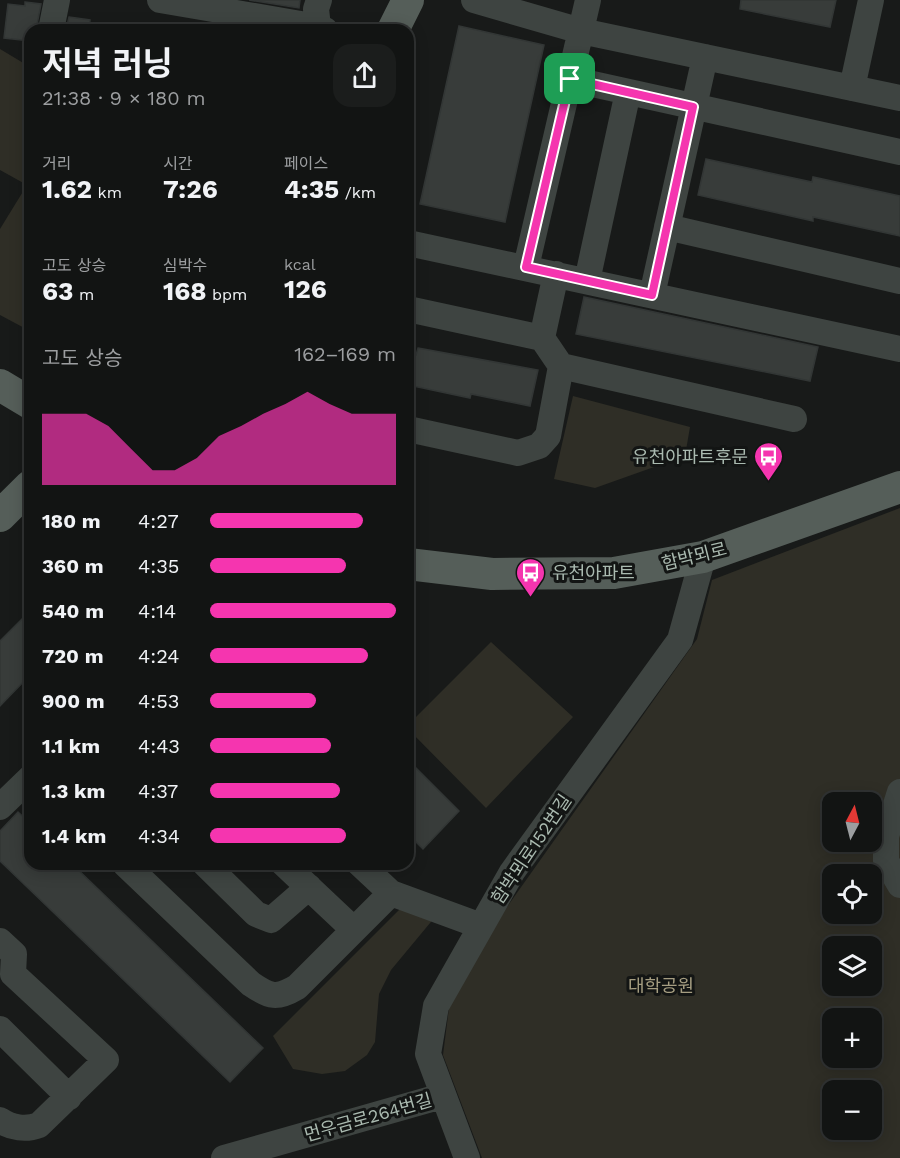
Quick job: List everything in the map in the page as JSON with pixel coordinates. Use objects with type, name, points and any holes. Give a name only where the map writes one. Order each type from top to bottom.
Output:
[{"type":"main road","points":[[396,24],[408,0]]},
{"type":"main road","points":[[0,385],[24,399]]},
{"type":"main road","name":"함박뫼로","points":[[414,565],[492,574],[614,573],[704,557],[900,487]]},
{"type":"main road","points":[[0,516],[24,492]]},
{"type":"street","points":[[52,24],[57,0]]},
{"type":"street","points":[[160,0],[224,21],[261,24]]},
{"type":"street","points":[[319,0],[316,9],[320,24]]},
{"type":"street","points":[[474,0],[581,31],[900,98]]},
{"type":"street","points":[[526,267],[588,0]]},
{"type":"street","points":[[852,88],[871,0]]},
{"type":"street","points":[[652,295],[705,57]]},
{"type":"street","points":[[570,79],[900,152]]},
{"type":"street","points":[[587,280],[628,92]]},
{"type":"street","points":[[667,227],[900,281]]},
{"type":"street","points":[[414,244],[900,349]]},
{"type":"street","points":[[414,430],[518,453],[539,446],[548,436],[561,366],[543,338],[556,274]]},
{"type":"street","points":[[414,310],[543,338]]},
{"type":"street","points":[[561,366],[794,419]]},
{"type":"street","name":"함박뫼로152번길","points":[[467,1158],[428,1054],[436,1006],[512,872],[680,640],[704,557]]},
{"type":"street","points":[[0,807],[24,784]]},
{"type":"street","points":[[900,792],[890,820],[886,853],[886,861],[900,885]]},
{"type":"street","points":[[131,870],[251,984],[267,994],[283,995],[297,987],[391,893]]},
{"type":"street","points":[[211,870],[256,914],[271,920],[309,887]]},
{"type":"street","points":[[291,870],[354,930]]},
{"type":"street","points":[[366,870],[391,893],[481,926]]},
{"type":"street","points":[[0,941],[14,954],[13,974],[106,1060],[39,1125],[30,1129],[1,1122]]},
{"type":"street","points":[[0,1029],[69,1097]]},
{"type":"street","name":"먼우금로264번길","points":[[224,1158],[442,1096]]},
{"type":"green space","points":[[0,49],[24,63],[24,183],[0,170]]},
{"type":"green space","points":[[24,190],[24,328],[0,315],[0,229]]},
{"type":"green space","points":[[573,396],[690,427],[685,456],[595,488],[554,479]]},
{"type":"green space","name":"대학공원","points":[[900,508],[900,1158],[482,1158],[443,1055],[449,1008],[490,931],[697,639],[712,580]]},
{"type":"green space","points":[[491,642],[573,717],[486,808],[414,735],[414,719]]},
{"type":"green space","points":[[409,900],[440,911],[391,970],[379,994],[375,1042],[367,1055],[345,1071],[322,1074],[293,1069],[273,1036]]},
{"type":"building","points":[[249,0],[300,0],[299,8]]},
{"type":"building","points":[[741,0],[836,0],[830,27],[740,9]]},
{"type":"building","points":[[25,2],[41,4],[37,24],[24,24],[24,40],[4,38],[8,4],[25,6]]},
{"type":"building","points":[[69,17],[90,20],[90,24],[67,24]]},
{"type":"building","points":[[459,26],[544,45],[505,222],[420,204]]},
{"type":"building","points":[[706,159],[812,182],[813,177],[900,196],[900,236],[813,217],[813,221],[698,195]]},
{"type":"building","points":[[584,297],[818,347],[810,381],[576,334]]},
{"type":"building","points":[[418,348],[538,370],[530,406],[471,394],[470,398],[414,386],[414,354],[416,355]]},
{"type":"building","points":[[24,617],[24,681],[0,706],[0,641]]},
{"type":"building","points":[[414,766],[459,811],[423,849],[414,840]]},
{"type":"building","points":[[18,812],[24,818],[24,870],[78,870],[263,1048],[230,1082],[0,861],[0,831]]},
{"type":"place","name":"유천아파트후문","points":[[769,482]]},
{"type":"place","name":"유천아파트","points":[[531,598]]},
{"type":"route","points":[[570,79],[693,107],[652,295],[526,267],[570,79]]}]
